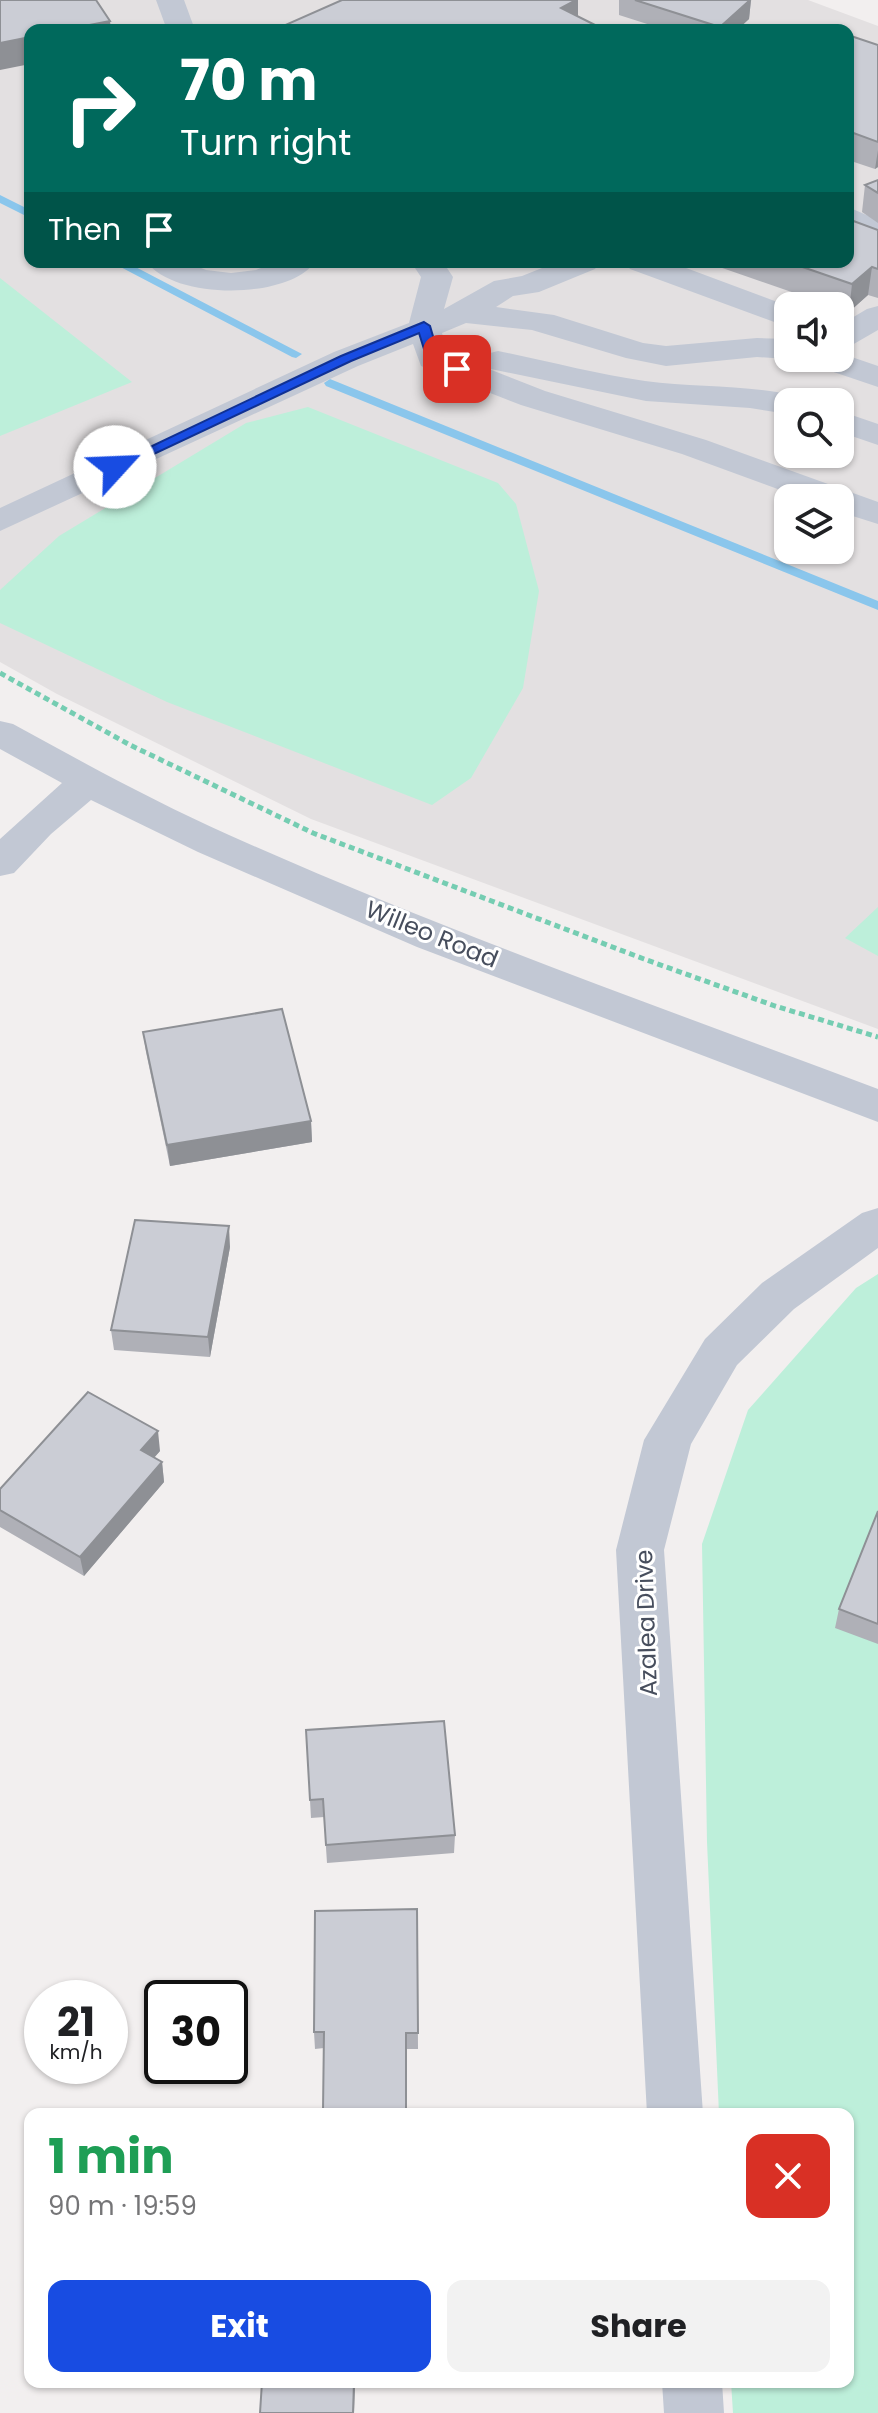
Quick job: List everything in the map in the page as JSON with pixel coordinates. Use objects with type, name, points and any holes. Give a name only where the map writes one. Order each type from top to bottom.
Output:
[{"type":"street","points":[[170,0],[179,24]]},
{"type":"street","points":[[854,219],[878,232]]},
{"type":"street","points":[[174,268],[193,279],[232,283],[280,274],[290,268]]},
{"type":"street","points":[[431,268],[437,277],[424,326],[433,359],[533,398],[694,447],[796,484]]},
{"type":"street","points":[[424,326],[507,268]]},
{"type":"street","points":[[0,521],[346,359],[463,313],[505,288],[535,283],[570,268]]},
{"type":"street","points":[[657,268],[774,312]]},
{"type":"street","points":[[463,313],[552,324],[627,348],[664,356],[774,347]]},
{"type":"street","points":[[854,332],[878,316]]},
{"type":"street","points":[[424,326],[494,361],[646,391],[774,402]]},
{"type":"street","points":[[854,343],[878,342]]},
{"type":"street","points":[[854,349],[878,355]]},
{"type":"street","points":[[854,359],[878,377]]},
{"type":"street","points":[[854,426],[878,435]]},
{"type":"street","points":[[854,505],[878,514]]},
{"type":"street","name":"Willeo Road","points":[[0,733],[89,781],[315,888],[878,1106]]},
{"type":"street","points":[[0,863],[37,825],[89,781]]},
{"type":"street","name":"Azalea Drive","points":[[675,2108],[640,1550],[668,1440],[721,1352],[778,1296],[878,1225]]},
{"type":"street","points":[[692,2388],[694,2413]]},
{"type":"path","points":[[0,673],[130,745],[313,833],[644,959],[775,1006],[878,1037]]},
{"type":"shaded area","points":[[0,0],[808,0],[878,26],[878,1029],[311,819],[57,694],[0,662]]},
{"type":"green space","points":[[0,278],[132,382],[0,436]]},
{"type":"green space","points":[[308,407],[498,483],[516,504],[539,591],[523,688],[471,778],[432,805],[167,702],[0,623],[0,590],[59,536],[246,423]]},
{"type":"green space","points":[[878,907],[878,956],[845,938]]},
{"type":"green space","points":[[878,1274],[878,2413],[733,2413],[731,2388],[854,2388],[854,2108],[719,2108],[707,1842],[702,1544],[748,1410],[856,1288]]},
{"type":"building","points":[[0,0],[96,0],[110,21],[95,24],[24,24],[24,38],[0,43]]},
{"type":"building","points":[[342,0],[576,0],[561,8],[593,24],[288,24]]},
{"type":"building","points":[[635,0],[750,0],[723,24],[711,24]]},
{"type":"building","points":[[854,37],[878,45],[878,142],[854,133]]},
{"type":"building","points":[[878,180],[878,193],[865,185]]},
{"type":"building","points":[[854,221],[878,230],[878,269],[872,267],[852,284],[805,268],[854,268]]},
{"type":"building","points":[[282,1009],[311,1121],[167,1145],[143,1032]]},
{"type":"building","points":[[135,1220],[229,1226],[208,1337],[111,1330]]},
{"type":"building","points":[[88,1392],[158,1431],[141,1450],[162,1462],[80,1557],[0,1510],[0,1489]]},
{"type":"building","points":[[878,1511],[878,1624],[839,1609]]},
{"type":"building","points":[[444,1721],[455,1835],[326,1845],[323,1799],[310,1800],[306,1730]]},
{"type":"building","points":[[417,1909],[418,2033],[406,2033],[406,2108],[323,2108],[324,2032],[314,2032],[315,1911]]},
{"type":"building","points":[[262,2388],[354,2388],[353,2413],[260,2413]]},
{"type":"waterway","points":[[0,198],[24,212]]},
{"type":"waterway","points":[[129,268],[296,354]]},
{"type":"waterway","points":[[330,383],[878,606]]},
{"type":"route","points":[[115,467],[424,326],[433,359],[457,369]]}]
